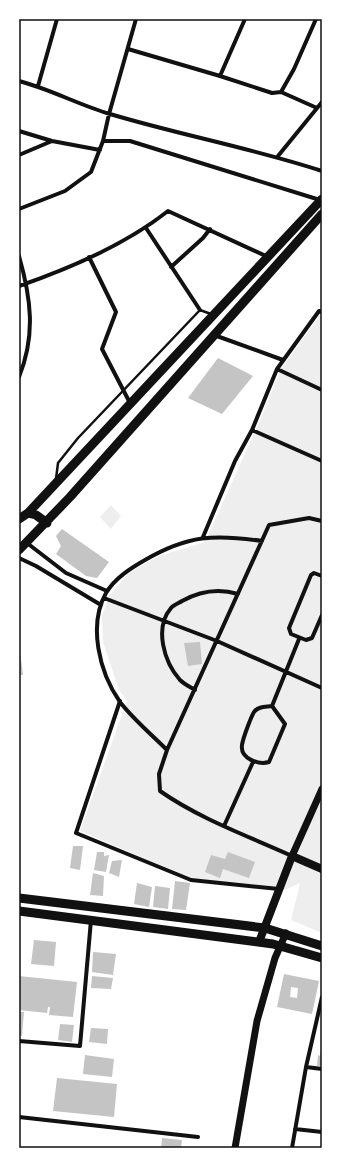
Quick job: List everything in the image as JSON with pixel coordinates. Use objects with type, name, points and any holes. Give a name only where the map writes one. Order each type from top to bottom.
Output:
[{"type":"main road","points":[[19,519],[28,513],[321,199]]},
{"type":"main road","points":[[19,550],[46,523],[322,214]]},
{"type":"main road","points":[[28,513],[36,515],[46,523]]},
{"type":"main road","points":[[259,942],[292,856],[322,869]]},
{"type":"main road","points":[[19,898],[265,928],[322,946]]},
{"type":"main road","points":[[19,911],[91,919],[259,942],[280,946],[322,958]]},
{"type":"street","points":[[38,86],[57,19]]},
{"type":"street","points":[[19,209],[65,191],[91,172],[103,141],[109,114],[136,19]]},
{"type":"street","points":[[220,76],[245,19]]},
{"type":"street","points":[[281,92],[294,69],[316,19]]},
{"type":"street","points":[[128,49],[272,93],[281,92],[317,108]]},
{"type":"street","points":[[19,81],[38,86],[109,114],[278,156],[322,170]]},
{"type":"street","points":[[278,156],[322,102]]},
{"type":"street","points":[[19,131],[52,141],[100,150]]},
{"type":"street","points":[[19,155],[52,141]]},
{"type":"street","points":[[103,141],[130,141],[321,199]]},
{"type":"street","points":[[19,286],[89,257],[146,228],[168,211],[268,257]]},
{"type":"street","points":[[146,228],[200,310]]},
{"type":"street","points":[[171,267],[203,238],[210,229]]},
{"type":"street","points":[[19,256],[27,283],[31,334],[27,358],[19,377]]},
{"type":"street","points":[[89,257],[116,312],[102,349],[130,404]]},
{"type":"street","points":[[203,537],[235,461],[252,430],[277,370],[319,311],[322,312]]},
{"type":"street","points":[[213,335],[283,360]]},
{"type":"street","points":[[277,370],[322,390]]},
{"type":"street","points":[[252,430],[322,461]]},
{"type":"street","points":[[322,521],[309,518],[269,525],[167,750],[158,774],[160,791],[174,801],[224,826],[292,856],[322,789]]},
{"type":"street","points":[[167,750],[120,701],[107,676],[97,641],[98,621],[101,605],[107,591],[126,571],[152,556],[175,546],[203,537],[225,536],[262,541]]},
{"type":"street","points":[[27,542],[66,573],[107,591]]},
{"type":"street","points":[[19,558],[36,566],[101,605]]},
{"type":"street","points":[[322,576],[314,573],[311,575],[289,628],[291,634],[299,639],[306,640],[312,638],[322,615]]},
{"type":"street","points":[[195,690],[181,681],[170,667],[164,648],[163,627],[165,621],[172,608],[186,599],[206,591],[227,591],[238,594]]},
{"type":"street","points":[[104,598],[217,641],[322,688]]},
{"type":"street","points":[[272,706],[299,639]]},
{"type":"street","points":[[120,701],[76,833],[191,880],[280,889]]},
{"type":"street","points":[[272,706],[285,724],[269,762],[253,762],[243,752],[242,746],[254,711],[260,708],[272,706]]},
{"type":"street","points":[[224,826],[253,762]]},
{"type":"street","points":[[19,1041],[80,1046],[91,919]]},
{"type":"street","points":[[235,1148],[257,1021],[275,958],[286,934]]},
{"type":"street","points":[[292,1148],[306,1067],[322,997]]},
{"type":"street","points":[[306,1067],[322,1069]]},
{"type":"street","points":[[19,1117],[198,1137]]},
{"type":"street","points":[[295,1129],[322,1132]]},
{"type":"lane","points":[[55,483],[58,463],[78,438],[123,390],[200,310],[214,315]]},
{"type":"shaded area","points":[[320,315],[322,316],[322,933],[291,920],[300,883],[285,890],[191,878],[80,831],[127,701],[119,690],[103,642],[102,616],[109,596],[130,572],[159,556],[205,542],[257,427],[281,369]]},
{"type":"shaded area","points":[[111,505],[121,516],[111,529],[100,517]]},
{"type":"building","points":[[218,358],[253,376],[222,414],[188,398]]},
{"type":"building","points":[[62,529],[109,562],[97,578],[86,576],[56,554],[61,546],[56,536]]},
{"type":"building","points":[[200,642],[202,664],[188,666],[184,643]]},
{"type":"building","points":[[20,652],[23,675],[19,675]]},
{"type":"building","points":[[73,846],[83,846],[80,870],[70,868]]},
{"type":"building","points":[[97,852],[104,852],[104,856],[109,855],[106,872],[94,870]]},
{"type":"building","points":[[228,852],[255,862],[249,878],[223,869],[220,878],[205,872],[211,855],[225,859]]},
{"type":"building","points":[[122,860],[119,877],[109,873],[112,861]]},
{"type":"building","points":[[93,873],[104,876],[103,896],[90,895]]},
{"type":"building","points":[[175,881],[190,883],[186,910],[172,909]]},
{"type":"building","points":[[137,883],[152,887],[149,907],[134,904]]},
{"type":"building","points":[[155,886],[170,888],[168,909],[153,907]]},
{"type":"building","points":[[34,940],[56,942],[54,966],[31,964]]},
{"type":"building","points":[[93,952],[116,954],[113,975],[92,972]]},
{"type":"building","points":[[284,974],[319,981],[312,1014],[277,1007]],"holes":[[[291,987],[298,988],[297,998],[290,997]]]},
{"type":"building","points":[[19,976],[77,982],[73,1017],[49,1015],[50,1007],[48,1007],[47,1013],[19,1010]]},
{"type":"building","points":[[92,976],[113,978],[111,989],[91,988]]},
{"type":"building","points":[[19,1012],[24,1012],[22,1036],[19,1035]]},
{"type":"building","points":[[60,1024],[74,1025],[72,1042],[58,1040]]},
{"type":"building","points":[[91,1028],[108,1029],[107,1044],[89,1042]]},
{"type":"building","points":[[321,1050],[322,1066],[317,1066],[318,1055],[320,1056]]},
{"type":"building","points":[[85,1055],[114,1059],[112,1077],[83,1074]]},
{"type":"building","points":[[57,1078],[117,1084],[114,1117],[53,1111]]},
{"type":"building","points":[[162,1138],[182,1140],[181,1148],[161,1148]]}]
